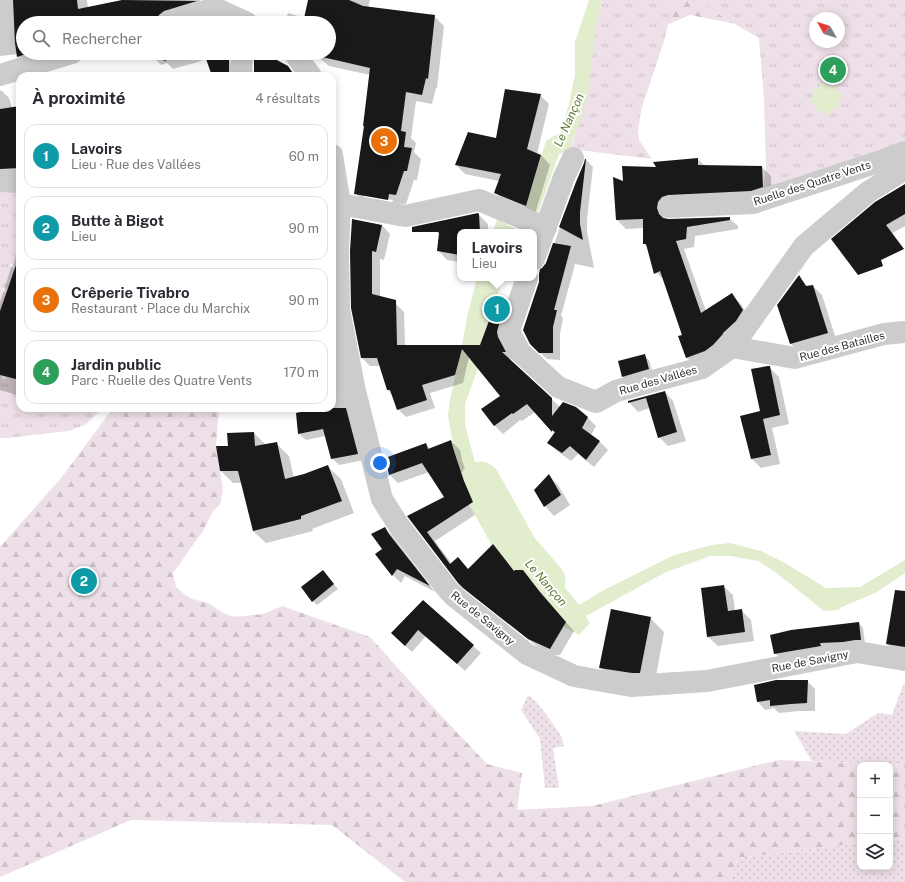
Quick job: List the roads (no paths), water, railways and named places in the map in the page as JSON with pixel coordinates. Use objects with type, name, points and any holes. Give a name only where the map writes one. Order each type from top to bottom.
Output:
[{"type":"street","points":[[184,16],[212,4],[233,16]]},
{"type":"street","points":[[0,75],[49,60]]},
{"type":"street","points":[[241,72],[242,60]]},
{"type":"street","points":[[299,60],[308,72]]},
{"type":"street","name":"Ruelle des Quatre Vents","points":[[669,207],[753,203],[905,152]]},
{"type":"street","points":[[537,245],[541,226],[573,158]]},
{"type":"street","name":"Rue des Vallées","points":[[526,281],[509,331],[520,352],[558,387],[596,402],[616,391],[702,368],[732,347],[804,246],[868,192],[905,169]]},
{"type":"street","points":[[0,181],[16,182]]},
{"type":"street","name":"Rue de Savigny","points":[[336,186],[339,210],[339,309],[355,391],[382,499],[399,526],[455,597],[527,654],[574,676],[630,686],[707,681],[857,652],[905,660]]},
{"type":"street","points":[[339,210],[405,216],[479,200],[541,226]]},
{"type":"street","name":"Rue des Batailles","points":[[732,347],[795,358],[884,334],[905,332]]},
{"type":"water","points":[[589,0],[602,0],[597,21],[587,101],[569,151],[559,154],[537,216],[525,209],[546,141],[561,132],[569,104],[575,74],[575,42]]},
{"type":"water","points":[[821,83],[827,84],[828,86],[834,84],[835,90],[841,93],[841,98],[838,100],[839,107],[833,108],[832,112],[829,114],[825,113],[824,111],[817,112],[816,105],[809,101],[813,96],[812,90],[819,88]]},
{"type":"water","points":[[497,219],[515,229],[494,229]]},
{"type":"water","points":[[476,281],[502,281],[483,339],[481,360],[465,404],[465,425],[478,474],[516,525],[499,538],[474,502],[466,486],[454,451],[448,415],[467,317]]},
{"type":"water","points":[[518,529],[579,605],[604,590],[674,555],[712,545],[730,543],[761,551],[785,563],[826,588],[860,587],[905,560],[905,573],[877,592],[838,610],[824,611],[778,574],[758,561],[731,556],[710,556],[664,573],[586,616],[590,623],[579,635],[562,626],[566,622],[540,593],[503,542]]},
{"type":"waterway","name":"Le Nançon","points":[[480,482],[518,550],[545,581]]},
{"type":"place","name":"Jardin public","points":[[833,70]]},
{"type":"place","name":"Crêperie Tivabro","points":[[384,141]]},
{"type":"place","name":"Lavoirs","points":[[497,309]]},
{"type":"place","name":"Butte à Bigot","points":[[84,581]]}]
